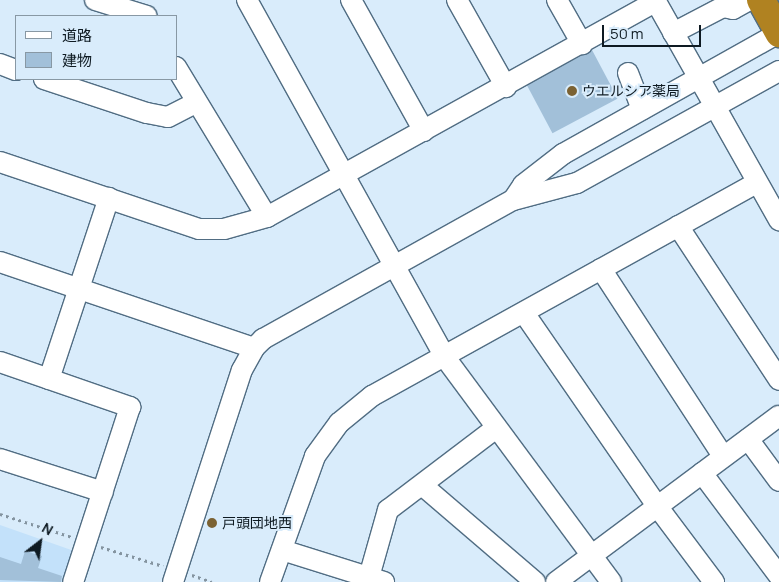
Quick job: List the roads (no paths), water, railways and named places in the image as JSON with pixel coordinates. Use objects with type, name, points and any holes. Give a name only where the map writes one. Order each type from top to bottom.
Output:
[{"type":"highway","points":[[761,0],[779,33]]},
{"type":"street","points":[[95,0],[145,15]]},
{"type":"street","points":[[142,0],[148,15]]},
{"type":"street","points":[[247,0],[444,356],[611,582]]},
{"type":"street","points":[[350,0],[424,131]]},
{"type":"street","points":[[457,0],[506,87]]},
{"type":"street","points":[[557,0],[582,44]]},
{"type":"street","points":[[0,162],[199,229],[224,229],[267,217],[506,87],[656,0],[671,38],[698,77],[779,220]]},
{"type":"street","points":[[671,38],[703,24],[724,6],[733,9],[749,0]]},
{"type":"street","points":[[513,200],[523,185],[563,154],[779,33]]},
{"type":"street","points":[[0,64],[15,70]]},
{"type":"street","points":[[178,71],[267,217]]},
{"type":"street","points":[[175,576],[242,370],[254,348],[276,330],[513,200],[577,183],[779,71]]},
{"type":"street","points":[[628,73],[642,109]]},
{"type":"street","points":[[47,80],[147,113],[168,116],[196,103]]},
{"type":"street","points":[[270,582],[316,456],[339,422],[372,396],[757,183]]},
{"type":"street","points":[[49,379],[109,198]]},
{"type":"street","points":[[678,226],[779,380]]},
{"type":"street","points":[[0,262],[254,348]]},
{"type":"street","points":[[601,269],[724,456]]},
{"type":"street","points":[[524,313],[657,506],[714,582]]},
{"type":"street","points":[[0,362],[130,408],[73,582]]},
{"type":"street","points":[[556,582],[779,416]]},
{"type":"street","points":[[282,550],[376,579],[388,510],[496,428]]},
{"type":"street","points":[[748,439],[779,481]]},
{"type":"street","points":[[0,459],[103,492]]},
{"type":"street","points":[[702,473],[779,576]]},
{"type":"street","points":[[422,485],[535,582]]},
{"type":"place","name":"ウエルシア薬局","points":[[572,91]]},
{"type":"place","name":"戸頭団地西","points":[[212,523]]}]
